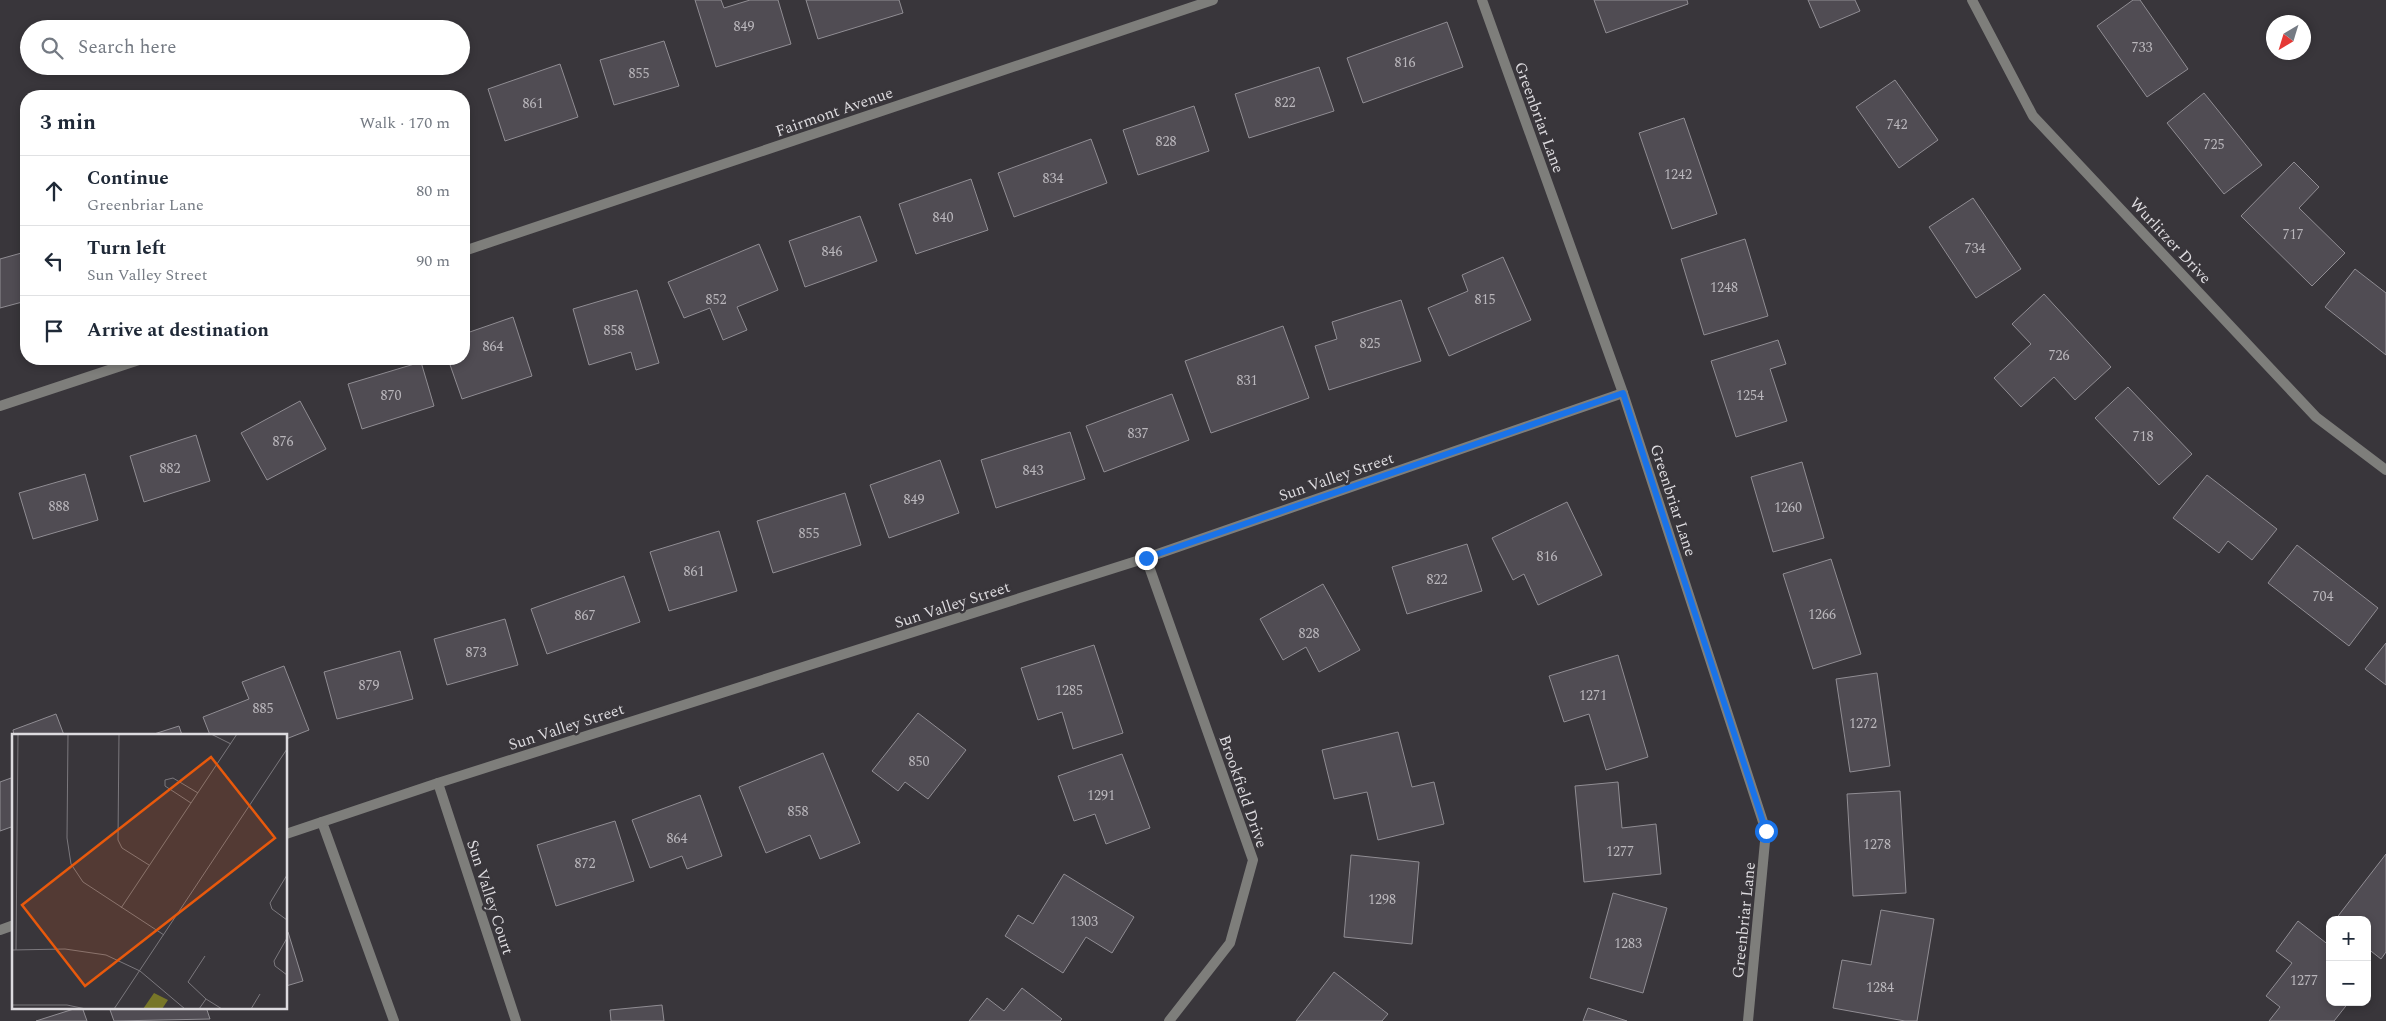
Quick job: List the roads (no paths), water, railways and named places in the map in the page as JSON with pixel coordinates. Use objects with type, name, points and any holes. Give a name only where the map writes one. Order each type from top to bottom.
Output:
[{"type":"street","name":"Fairmont Avenue","points":[[470,249],[1213,0]]},
{"type":"street","name":"Greenbriar Lane","points":[[1482,0],[1623,393],[1766,831],[1748,1021]]},
{"type":"street","name":"Wurlitzer Drive","points":[[1972,0],[2033,116],[2316,417],[2386,470]]},
{"type":"street","points":[[0,406],[124,365]]},
{"type":"street","name":"Sun Valley Street","points":[[288,833],[438,783],[1146,558],[1623,393]]},
{"type":"street","name":"Brookfield Drive","points":[[1146,558],[1252,860],[1230,943],[1169,1021]]},
{"type":"street","name":"Sun Valley Court","points":[[438,783],[516,1021]]},
{"type":"street","points":[[322,822],[394,1021]]},
{"type":"street","points":[[0,930],[12,926]]}]
